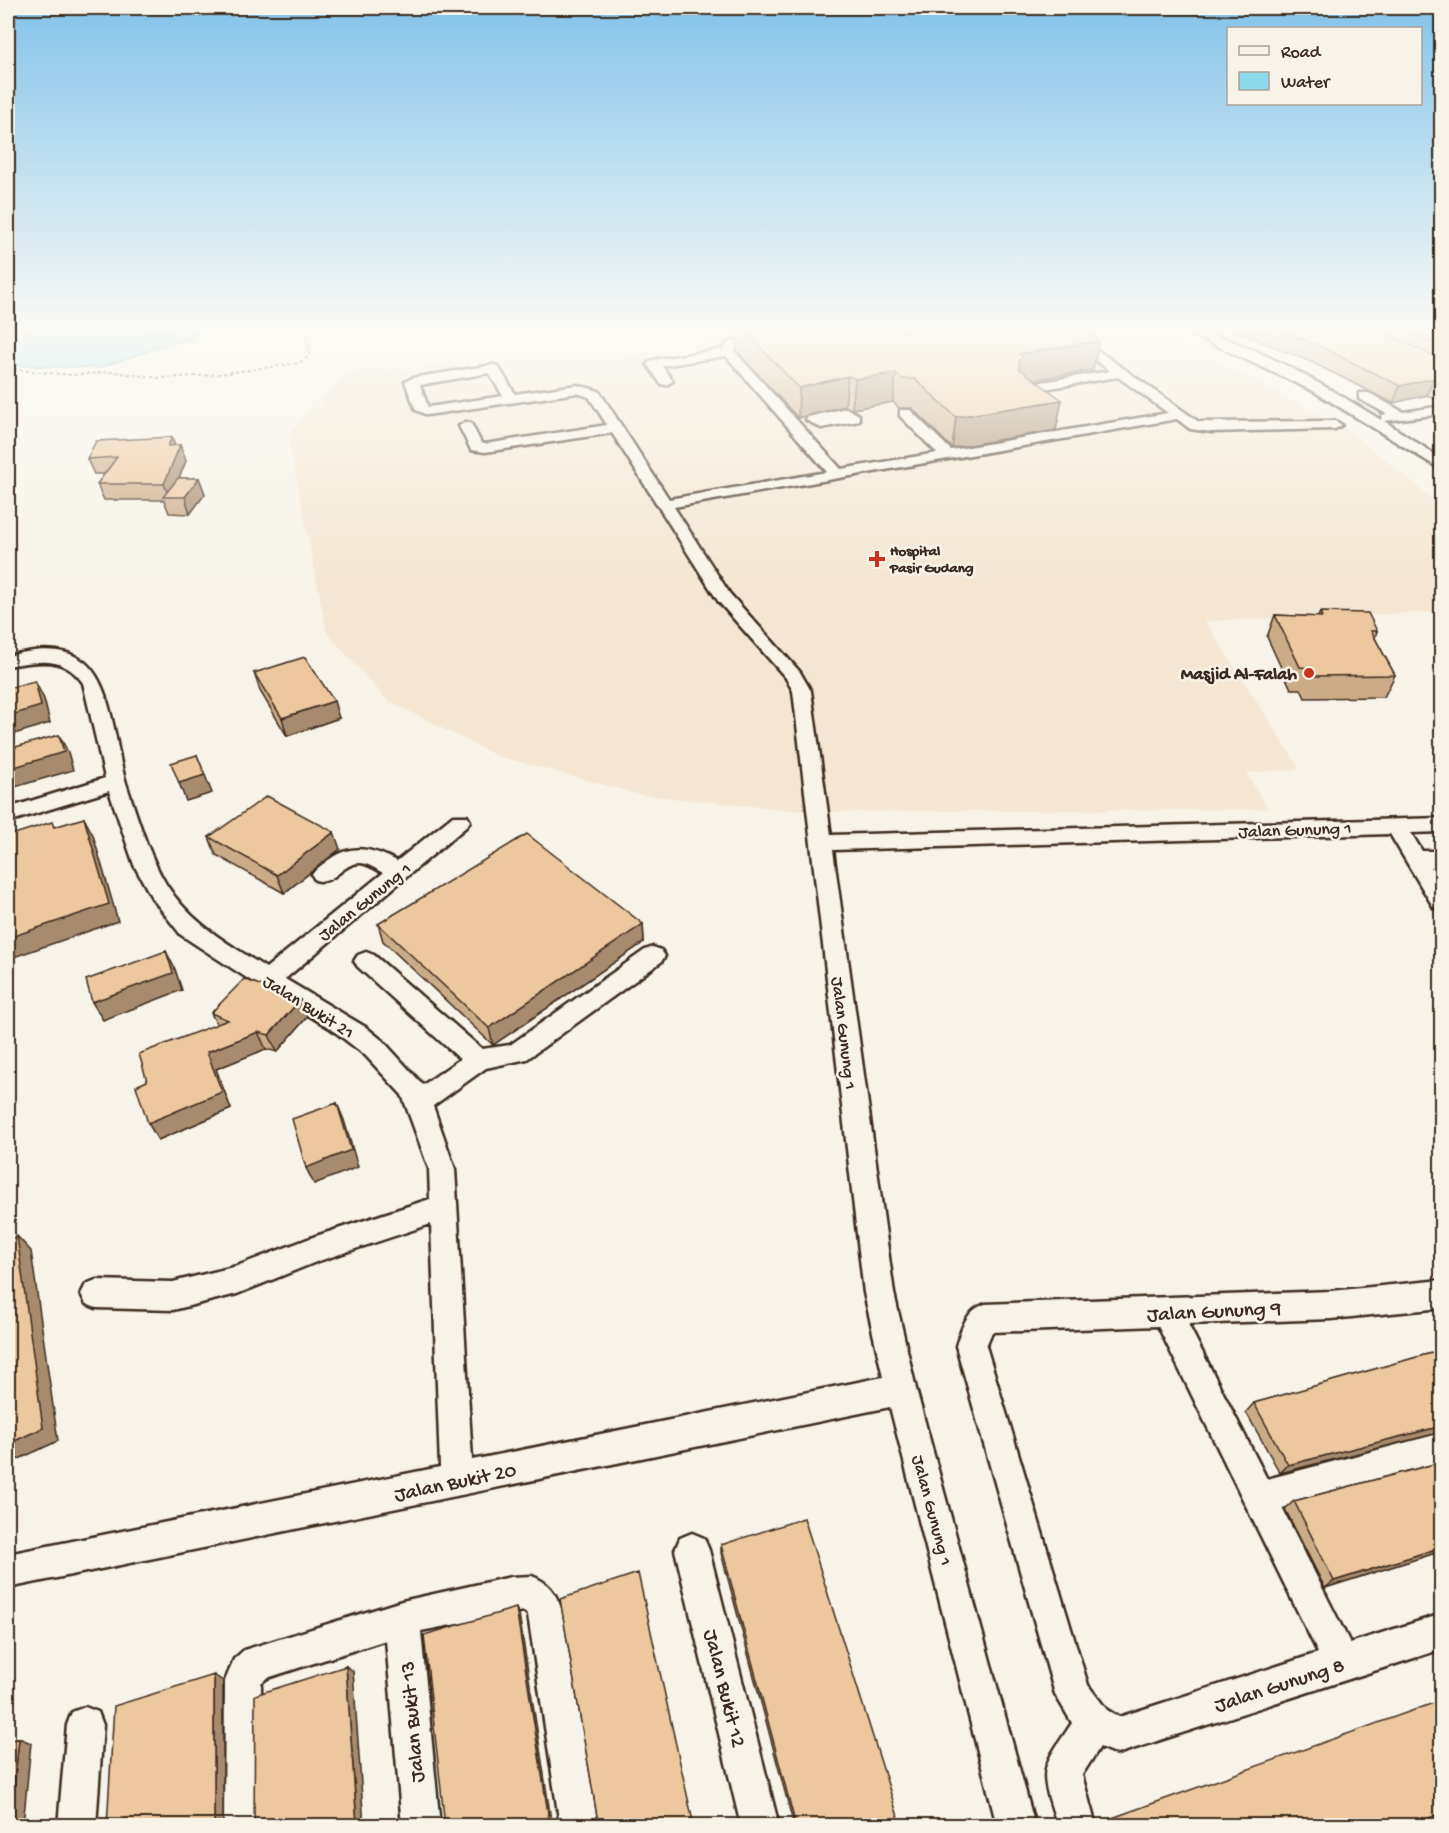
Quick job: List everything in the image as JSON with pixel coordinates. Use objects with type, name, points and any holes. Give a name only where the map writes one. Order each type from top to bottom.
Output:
[{"type":"street","points":[[608,416],[724,597],[799,682],[821,843]]},
{"type":"street","points":[[785,416],[837,474]]},
{"type":"street","points":[[908,416],[948,455]]},
{"type":"street","points":[[665,504],[948,455],[1075,427],[1101,416],[1114,426]]},
{"type":"street","points":[[1056,420],[1075,427],[1114,426],[1176,416]]},
{"type":"street","points":[[1180,416],[1195,426],[1204,428],[1335,425]]},
{"type":"street","points":[[1368,416],[1442,465]]},
{"type":"street","points":[[1376,420],[1404,416]]},
{"type":"street","points":[[793,425],[814,421]]},
{"type":"street","points":[[466,426],[476,447],[485,448],[616,428]]},
{"type":"street","name":"Jalan Bukit 21","points":[[8,661],[43,655],[56,656],[72,660],[85,671],[92,683],[116,782],[146,865],[160,892],[189,929],[267,980],[339,1021],[374,1048],[411,1088],[419,1102],[442,1169],[457,1481]]},
{"type":"street","points":[[8,815],[116,782]]},
{"type":"street","name":"Jalan Gunung 1","points":[[267,980],[460,821]]},
{"type":"street","name":"Jalan Gunung 1","points":[[1016,1826],[901,1389],[879,1293],[821,843],[1442,825]]},
{"type":"street","points":[[1396,826],[1442,902]]},
{"type":"street","points":[[324,875],[345,858],[356,854],[366,856],[399,872]]},
{"type":"street","points":[[1416,859],[1442,859]]},
{"type":"street","points":[[419,1102],[478,1060],[488,1056],[507,1057],[518,1052],[653,956]]},
{"type":"street","points":[[366,961],[478,1060]]},
{"type":"street","points":[[96,1294],[173,1296],[237,1280],[313,1250],[444,1208]]},
{"type":"street","name":"Jalan Gunung 9","points":[[1105,1730],[1073,1694],[971,1346],[976,1329],[985,1318],[1167,1313],[1331,1305],[1442,1294]]},
{"type":"street","points":[[1167,1313],[1342,1664]]},
{"type":"street","name":"Jalan Bukit 20","points":[[8,1571],[901,1389]]},
{"type":"street","points":[[1259,1498],[1442,1449]]},
{"type":"street","name":"Jalan Bukit 12","points":[[692,1550],[760,1826]]},
{"type":"street","points":[[243,1826],[243,1681],[247,1672],[257,1663],[402,1618],[511,1594],[532,1593],[544,1608],[579,1826]]},
{"type":"street","name":"Jalan Bukit 13","points":[[402,1618],[420,1826]]},
{"type":"street","name":"Jalan Gunung 8","points":[[1105,1730],[1342,1664],[1442,1631]]},
{"type":"street","points":[[77,1826],[85,1725]]},
{"type":"street","points":[[1077,1826],[1066,1796],[1062,1771],[1105,1730]]},
{"type":"shaded area","name":"Hospital Pasir Gudang","points":[[307,416],[1321,416],[1350,431],[1441,506],[1441,612],[1205,621],[1300,769],[1246,773],[1268,809],[812,812],[642,795],[497,756],[387,700],[327,633],[288,435]]},
{"type":"building","points":[[172,437],[168,446],[180,445],[164,484],[97,484],[117,457],[87,459],[96,441]]},
{"type":"building","points":[[178,478],[199,478],[185,497],[163,497]]},
{"type":"building","points":[[1320,612],[1368,613],[1377,631],[1371,631],[1395,675],[1315,676],[1311,668],[1300,667],[1275,615],[1322,617]]},
{"type":"building","points":[[305,657],[334,701],[282,718],[254,673]]},
{"type":"building","points":[[35,681],[41,706],[8,716],[8,688]]},
{"type":"building","points":[[59,735],[64,752],[8,769],[8,749]]},
{"type":"building","points":[[197,755],[205,775],[179,783],[171,763]]},
{"type":"building","points":[[267,796],[334,832],[277,875],[209,837]]},
{"type":"building","points":[[84,818],[109,904],[8,938],[8,836],[52,822],[54,827]]},
{"type":"building","points":[[527,834],[643,924],[489,1028],[378,924]]},
{"type":"building","points":[[166,951],[173,973],[92,1002],[86,980]]},
{"type":"building","points":[[244,979],[300,1000],[269,1035],[258,1032],[207,1052],[222,1092],[148,1123],[136,1086],[147,1081],[139,1054],[228,1020],[211,1013]]},
{"type":"building","points":[[337,1103],[351,1150],[306,1168],[292,1119]]},
{"type":"building","points":[[17,1236],[43,1428],[8,1444],[8,1240]]},
{"type":"building","points":[[1442,1350],[1442,1426],[1288,1465],[1254,1403]]},
{"type":"building","points":[[1442,1462],[1442,1547],[1334,1581],[1294,1501]]},
{"type":"building","points":[[804,1518],[901,1826],[796,1826],[721,1545]]},
{"type":"building","points":[[638,1573],[694,1826],[588,1825],[598,1822],[560,1599]]},
{"type":"building","points":[[516,1608],[550,1826],[445,1826],[424,1635]]},
{"type":"building","points":[[346,1666],[357,1826],[254,1826],[255,1695]]},
{"type":"building","points":[[214,1675],[214,1826],[107,1826],[114,1706]]},
{"type":"building","points":[[1442,1700],[1442,1813],[1408,1826],[1115,1826],[1112,1818]]},
{"type":"building","points":[[19,1738],[10,1826],[8,1826],[8,1741]]},
{"type":"place","name":"Hospital Pasir Gudang","points":[[877,559]]},
{"type":"place","name":"Masjid Al-Falah","points":[[1309,673]]}]
